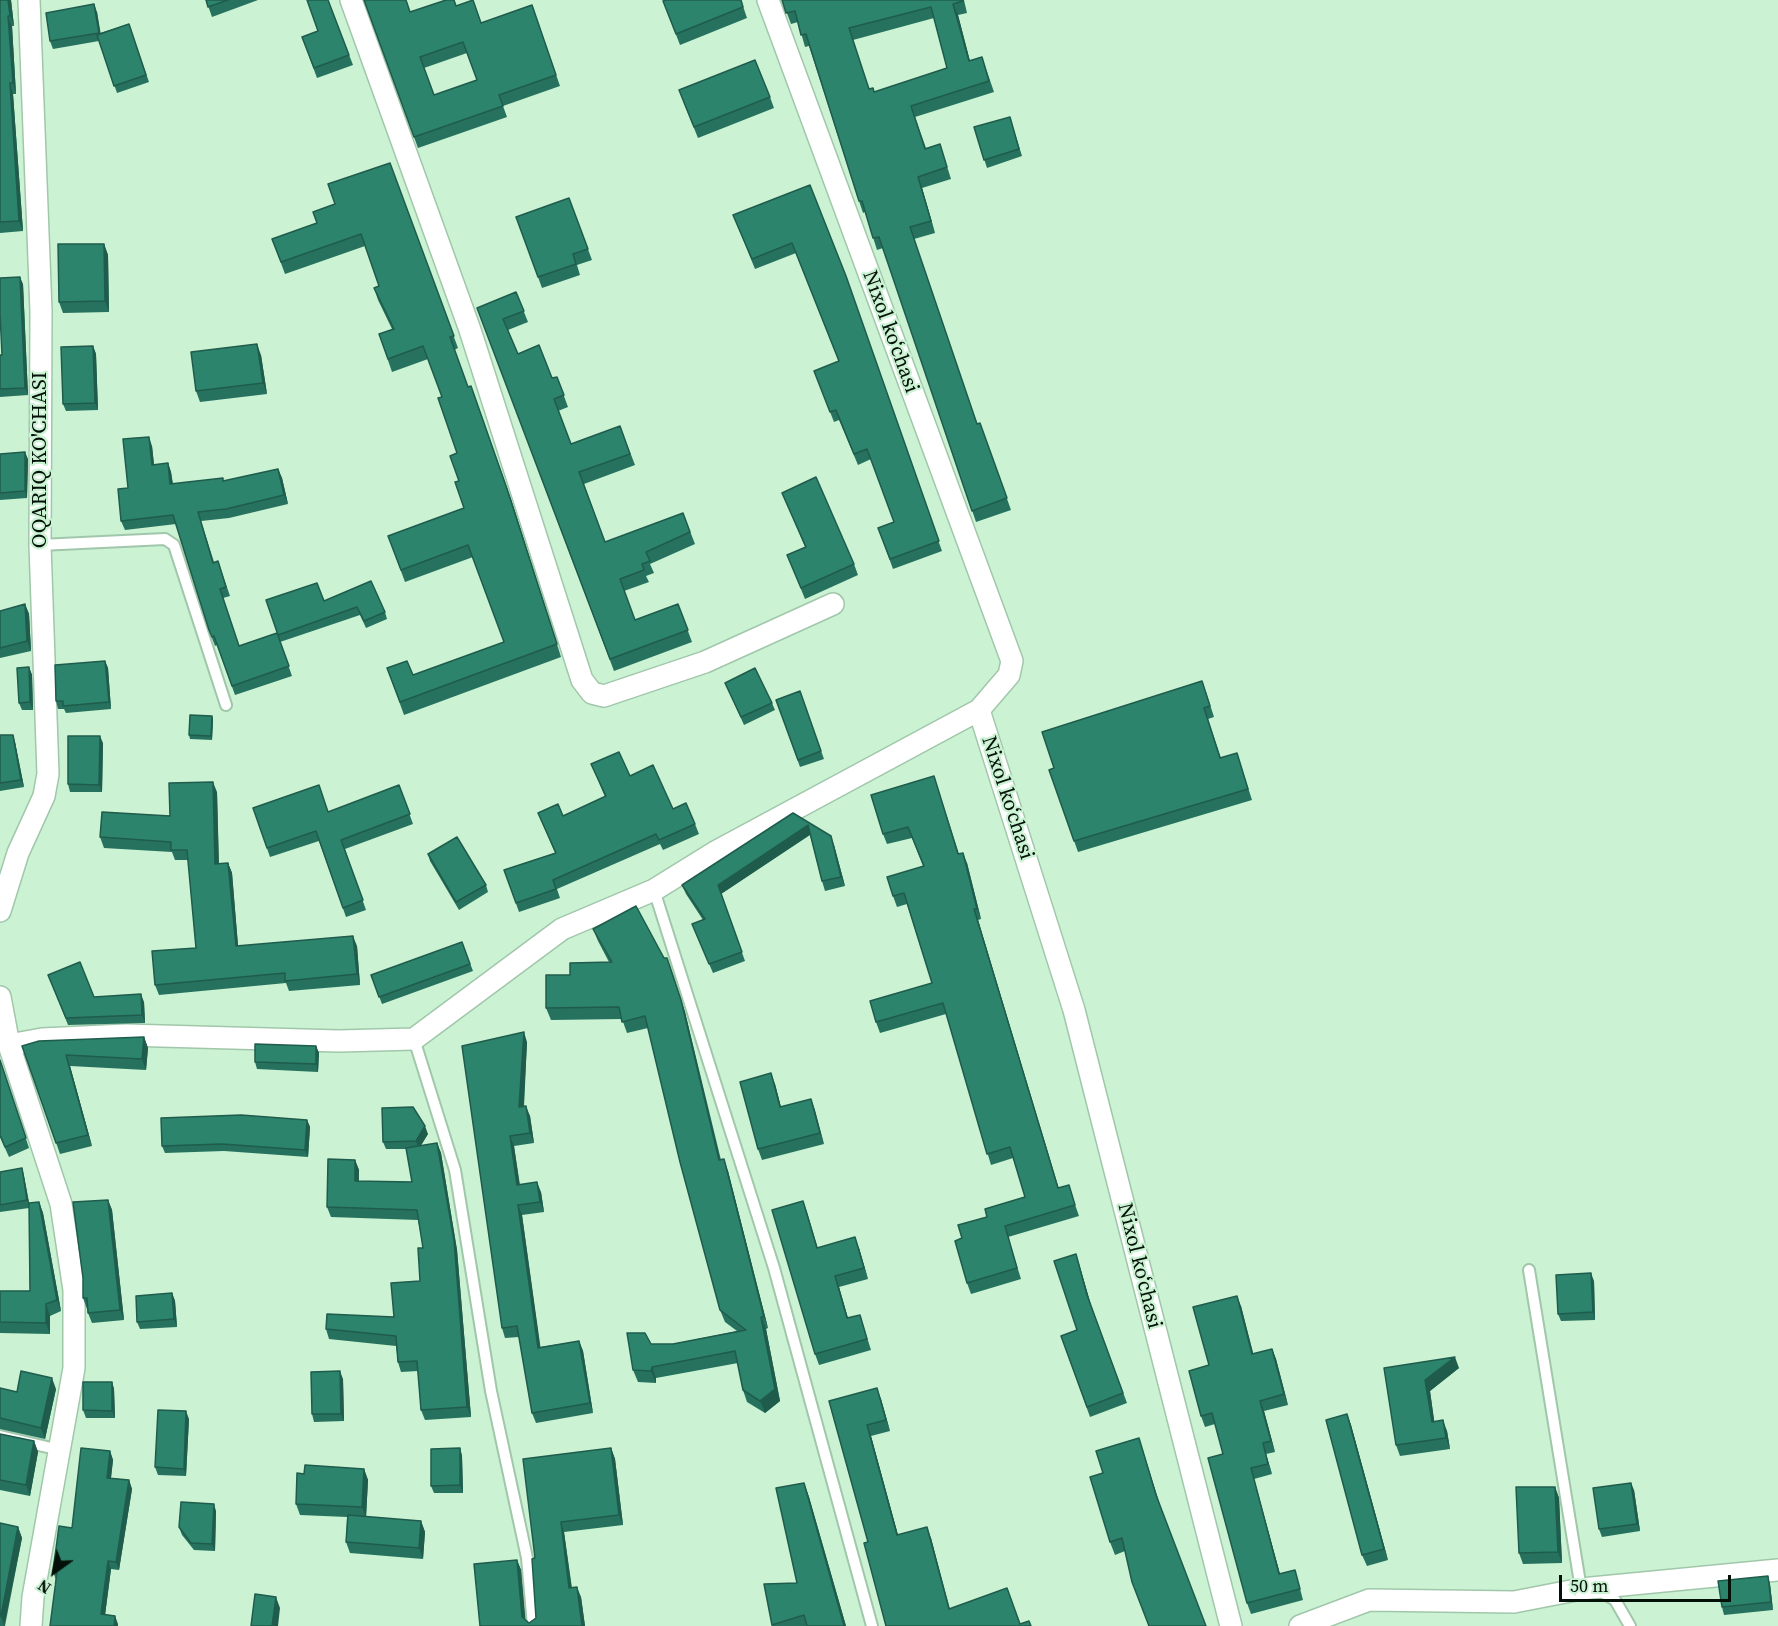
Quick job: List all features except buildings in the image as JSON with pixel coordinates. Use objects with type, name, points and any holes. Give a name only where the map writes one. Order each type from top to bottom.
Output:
[{"type":"street","name":"OQARIQ KO'CHASI","points":[[0,911],[18,853],[44,796],[48,774],[40,545],[41,312],[29,0]]},
{"type":"street","points":[[351,0],[470,330],[582,681],[592,693],[604,696],[705,662],[833,604]]},
{"type":"street","name":"Nixol koʻchasi","points":[[768,0],[1012,661],[1009,675],[979,710],[1074,1010],[1231,1626]]},
{"type":"street","points":[[9,1045],[42,1039],[126,1035],[339,1041],[414,1039],[562,929],[654,890],[717,851],[979,710]]},
{"type":"street","points":[[0,997],[9,1045],[61,1204],[74,1290],[74,1368],[33,1598],[31,1626]]},
{"type":"street","points":[[1300,1626],[1369,1600],[1514,1602],[1588,1589],[1778,1570]]},
{"type":"lane","points":[[40,545],[165,539],[174,545],[226,705]]},
{"type":"lane","points":[[654,890],[774,1268],[872,1626]]},
{"type":"lane","points":[[414,1039],[455,1170],[491,1391],[527,1558],[533,1626]]},
{"type":"lane","points":[[1529,1270],[1588,1589],[1615,1600],[1630,1626]]},
{"type":"lane","points":[[0,1436],[60,1450]]}]
